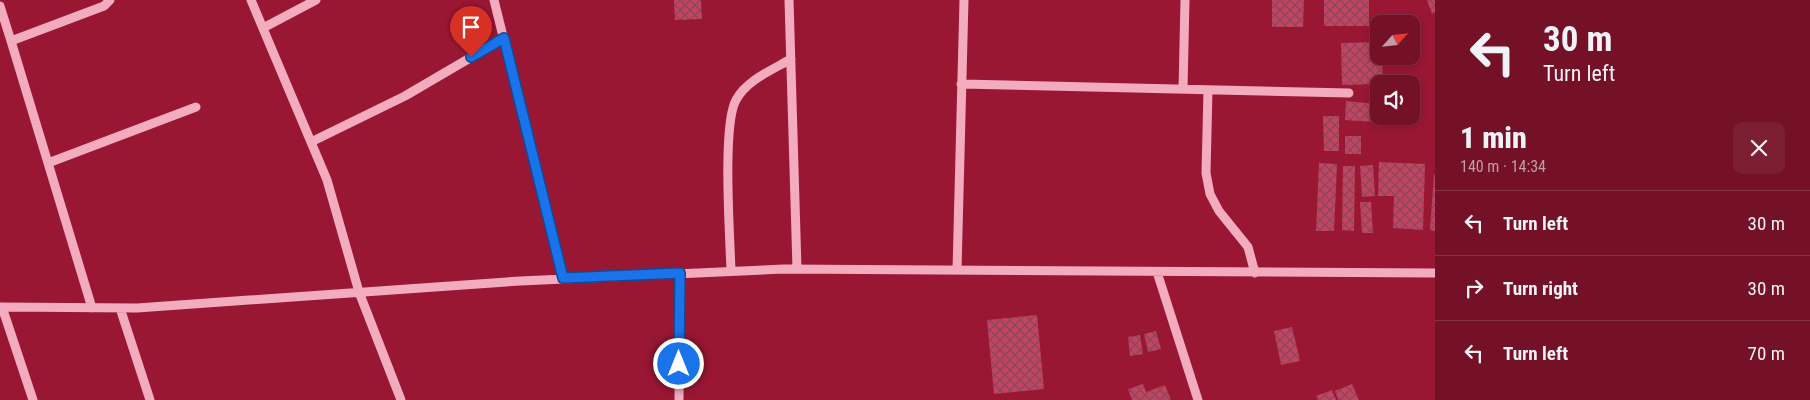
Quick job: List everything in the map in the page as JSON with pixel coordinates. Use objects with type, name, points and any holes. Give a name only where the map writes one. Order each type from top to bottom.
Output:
[{"type":"street","points":[[11,42],[104,6],[110,0]]},
{"type":"street","points":[[251,0],[327,180],[359,292],[401,400]]},
{"type":"street","points":[[263,28],[316,0]]},
{"type":"street","points":[[494,0],[563,278]]},
{"type":"street","points":[[789,0],[797,269]]},
{"type":"street","points":[[957,270],[964,0]]},
{"type":"street","points":[[1183,89],[1185,0]]},
{"type":"street","points":[[0,6],[92,308]]},
{"type":"street","points":[[311,142],[405,96],[504,38]]},
{"type":"street","points":[[731,271],[729,125],[736,100],[748,84],[790,58]]},
{"type":"street","points":[[961,84],[1349,92]]},
{"type":"street","points":[[1208,90],[1206,173],[1210,194],[1219,211],[1248,247],[1255,273]]},
{"type":"street","points":[[48,163],[196,107]]},
{"type":"street","points":[[33,400],[1,307],[120,308],[563,278],[797,269],[1435,273]]},
{"type":"street","points":[[1156,272],[1198,400]]},
{"type":"street","points":[[679,400],[680,273]]},
{"type":"street","points":[[120,308],[150,400]]},
{"type":"building","points":[[674,0],[701,0],[702,19],[675,20]]},
{"type":"building","points":[[1272,0],[1304,0],[1303,27],[1272,27]]},
{"type":"building","points":[[1324,0],[1369,0],[1369,26],[1324,26]]},
{"type":"building","points":[[1427,0],[1435,0],[1435,12],[1432,14]]},
{"type":"building","points":[[1370,42],[1370,65],[1382,65],[1383,75],[1370,75],[1370,84],[1342,85],[1341,43]]},
{"type":"building","points":[[1346,101],[1370,103],[1370,122],[1345,120]]},
{"type":"building","points":[[1323,116],[1339,116],[1339,151],[1324,151]]},
{"type":"building","points":[[1345,136],[1361,136],[1361,154],[1345,154]]},
{"type":"building","points":[[1379,162],[1425,164],[1423,230],[1393,228],[1394,196],[1378,196]]},
{"type":"building","points":[[1319,163],[1337,164],[1334,231],[1316,231]]},
{"type":"building","points":[[1373,165],[1375,196],[1362,197],[1360,166]]},
{"type":"building","points":[[1343,166],[1355,166],[1354,231],[1342,230]]},
{"type":"building","points":[[1435,174],[1435,231],[1430,230]]},
{"type":"building","points":[[1360,202],[1371,202],[1373,233],[1362,233]]},
{"type":"building","points":[[1037,315],[1044,389],[994,394],[987,320]]},
{"type":"building","points":[[1292,327],[1300,361],[1281,365],[1274,331]]},
{"type":"building","points":[[1156,331],[1161,349],[1148,352],[1144,334]]},
{"type":"building","points":[[1140,335],[1143,354],[1130,356],[1128,337]]},
{"type":"building","points":[[1143,384],[1146,392],[1165,385],[1171,400],[1132,400],[1128,389]]},
{"type":"building","points":[[1352,384],[1359,400],[1338,400],[1335,391]]},
{"type":"building","points":[[1332,390],[1336,400],[1318,400],[1316,396]]},
{"type":"route","points":[[471,57],[504,38],[563,278],[680,273],[679,364]]}]
